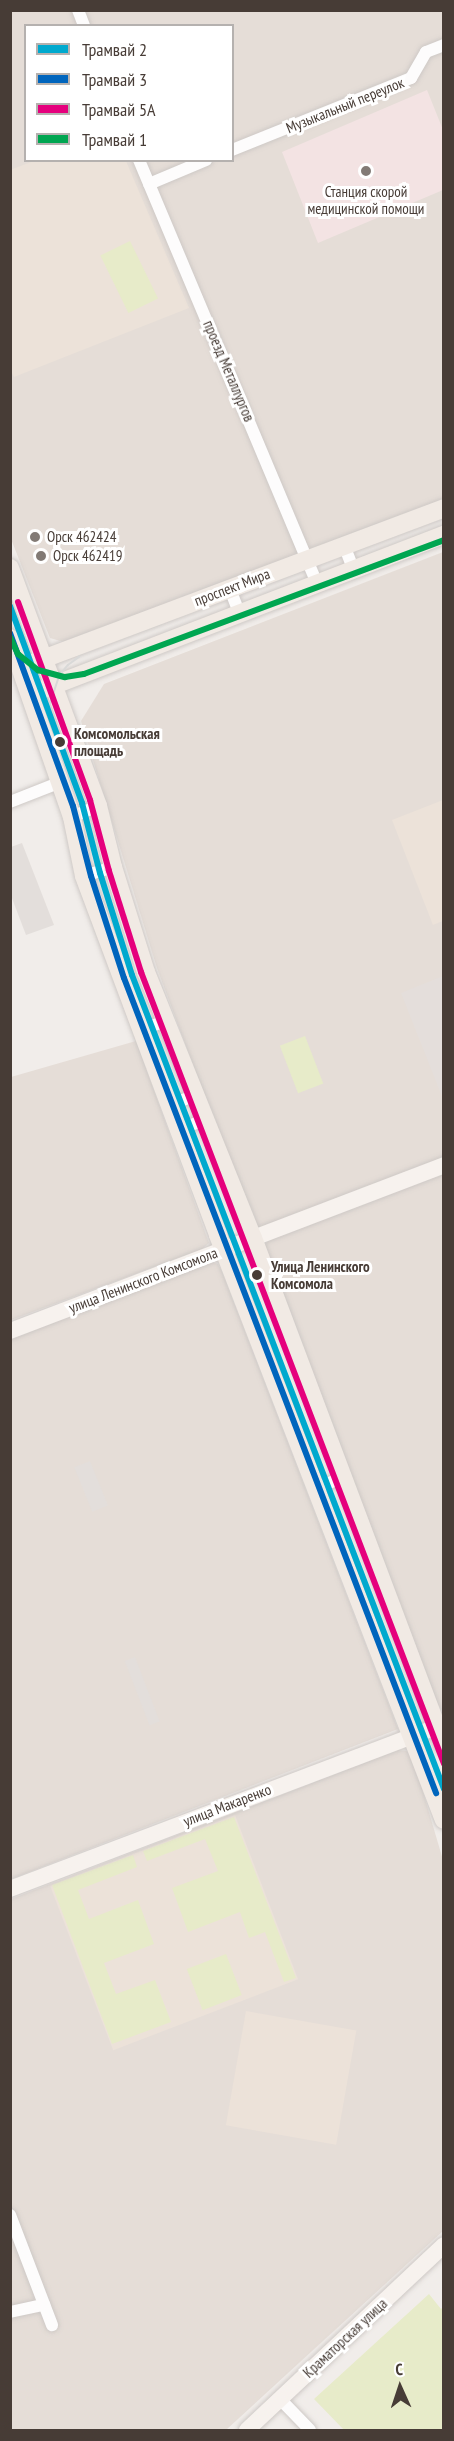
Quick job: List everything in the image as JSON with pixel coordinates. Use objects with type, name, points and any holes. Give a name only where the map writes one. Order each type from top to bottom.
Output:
[{"type":"main road","name":"проспект Мира","points":[[21,668],[444,508]]},
{"type":"main road","name":"проспект Мира","points":[[31,694],[444,535]]},
{"type":"main road","points":[[10,568],[98,806],[113,867],[147,972],[254,1238],[343,1477],[440,1725],[444,1746]]},
{"type":"main road","points":[[10,638],[61,782],[72,818],[84,876],[315,1489],[444,1820]]},
{"type":"street","name":"Музыкальный переулок","points":[[234,149],[411,78],[426,52],[444,45]]},
{"type":"street","name":"проезд Металлургов","points":[[140,162],[317,583]]},
{"type":"street","points":[[148,184],[201,162]]},
{"type":"street","points":[[344,545],[353,569]]},
{"type":"street","points":[[230,589],[239,613]]},
{"type":"street","points":[[10,802],[61,782]]},
{"type":"street","points":[[72,818],[98,806]]},
{"type":"street","points":[[84,876],[113,867]]},
{"type":"street","points":[[123,979],[147,972]]},
{"type":"street","points":[[142,1029],[166,1021]]},
{"type":"street","points":[[169,1105],[196,1095]]},
{"type":"street","points":[[179,1130],[206,1119]]},
{"type":"street","name":"улица Ленинского Комсомола","points":[[10,1331],[444,1165]]},
{"type":"street","points":[[315,1489],[343,1477]]},
{"type":"street","name":"улица Макаренко","points":[[10,1889],[440,1725]]},
{"type":"street","points":[[10,2216],[52,2325]]},
{"type":"street","name":"Краматорская улица","points":[[247,2430],[444,2245]]},
{"type":"street","points":[[10,2312],[44,2305]]},
{"type":"street","points":[[280,2399],[310,2430]]},
{"type":"shaded area","points":[[11,11],[443,11],[443,501],[71,644],[50,638],[11,539]]},
{"type":"shaded area","name":"Станция скорой медицинской помощи","points":[[427,90],[443,130],[443,190],[318,243],[282,152]]},
{"type":"shaded area","points":[[31,162],[126,162],[189,308],[14,377],[10,369],[10,170]]},
{"type":"shaded area","points":[[443,552],[443,1160],[260,1228],[253,1225],[250,1218],[157,968],[81,721],[104,684]]},
{"type":"shaded area","points":[[443,800],[443,921],[433,925],[392,820]]},
{"type":"shaded area","points":[[22,843],[54,925],[26,935],[10,893],[11,847]]},
{"type":"shaded area","points":[[443,976],[443,1099],[401,993]]},
{"type":"shaded area","points":[[136,1041],[209,1243],[202,1249],[11,1320],[11,1077]]},
{"type":"shaded area","points":[[443,1171],[443,1712],[437,1703],[264,1246],[269,1239]]},
{"type":"shaded area","points":[[212,1262],[218,1264],[222,1272],[398,1729],[11,1879],[11,1339]]},
{"type":"shaded area","points":[[90,1461],[108,1506],[92,1512],[74,1467]]},
{"type":"shaded area","points":[[135,1657],[160,1721],[149,1725],[125,1661]]},
{"type":"shaded area","points":[[398,1750],[407,1751],[413,1758],[443,1860],[443,2231],[226,2430],[11,2430],[11,1899]]},
{"type":"shaded area","points":[[235,1815],[298,1979],[113,2050],[50,1886]]},
{"type":"shaded area","points":[[246,2011],[356,2030],[336,2145],[226,2125]]},
{"type":"green space","points":[[130,241],[158,299],[128,313],[100,255]]},
{"type":"green space","points":[[305,1036],[323,1084],[298,1093],[280,1046]]},
{"type":"green space","points":[[234,1817],[296,1978],[284,1982],[265,1932],[249,1938],[240,1912],[188,1932],[172,1888],[218,1871],[205,1839],[147,1861],[143,1851]]},
{"type":"green space","points":[[133,1855],[137,1867],[78,1890],[89,1919],[138,1900],[154,1944],[104,1963],[116,1994],[155,1980],[171,2022],[112,2044],[52,1885]]},
{"type":"green space","points":[[226,1954],[242,1995],[203,2010],[187,1969]]},
{"type":"green space","points":[[429,2294],[441,2309],[443,2307],[443,2430],[344,2430],[314,2399]]},
{"type":"tram line","name":"1","points":[[10,637],[18,654],[38,670],[65,677],[84,674],[444,540]]},
{"type":"tram line","name":"5А","points":[[18,602],[90,800],[109,871],[141,972],[444,1764]]},
{"type":"tram line","name":"2","points":[[10,606],[82,803],[100,873],[132,975],[444,1789]]},
{"type":"tram line","name":"3","points":[[10,633],[73,806],[91,876],[124,978],[436,1793]]},
{"type":"tram line","points":[[49,707],[59,676],[79,657]]},
{"type":"place","name":"Станция скорой медицинской помощи","points":[[366,171]]},
{"type":"place","name":"Орск 462424","points":[[35,537]]},
{"type":"place","name":"Орск 462419","points":[[41,556]]},
{"type":"place","name":"Комсомольская площадь","points":[[60,742]]},
{"type":"place","name":"Улица Ленинского Комсомола","points":[[257,1275]]}]
